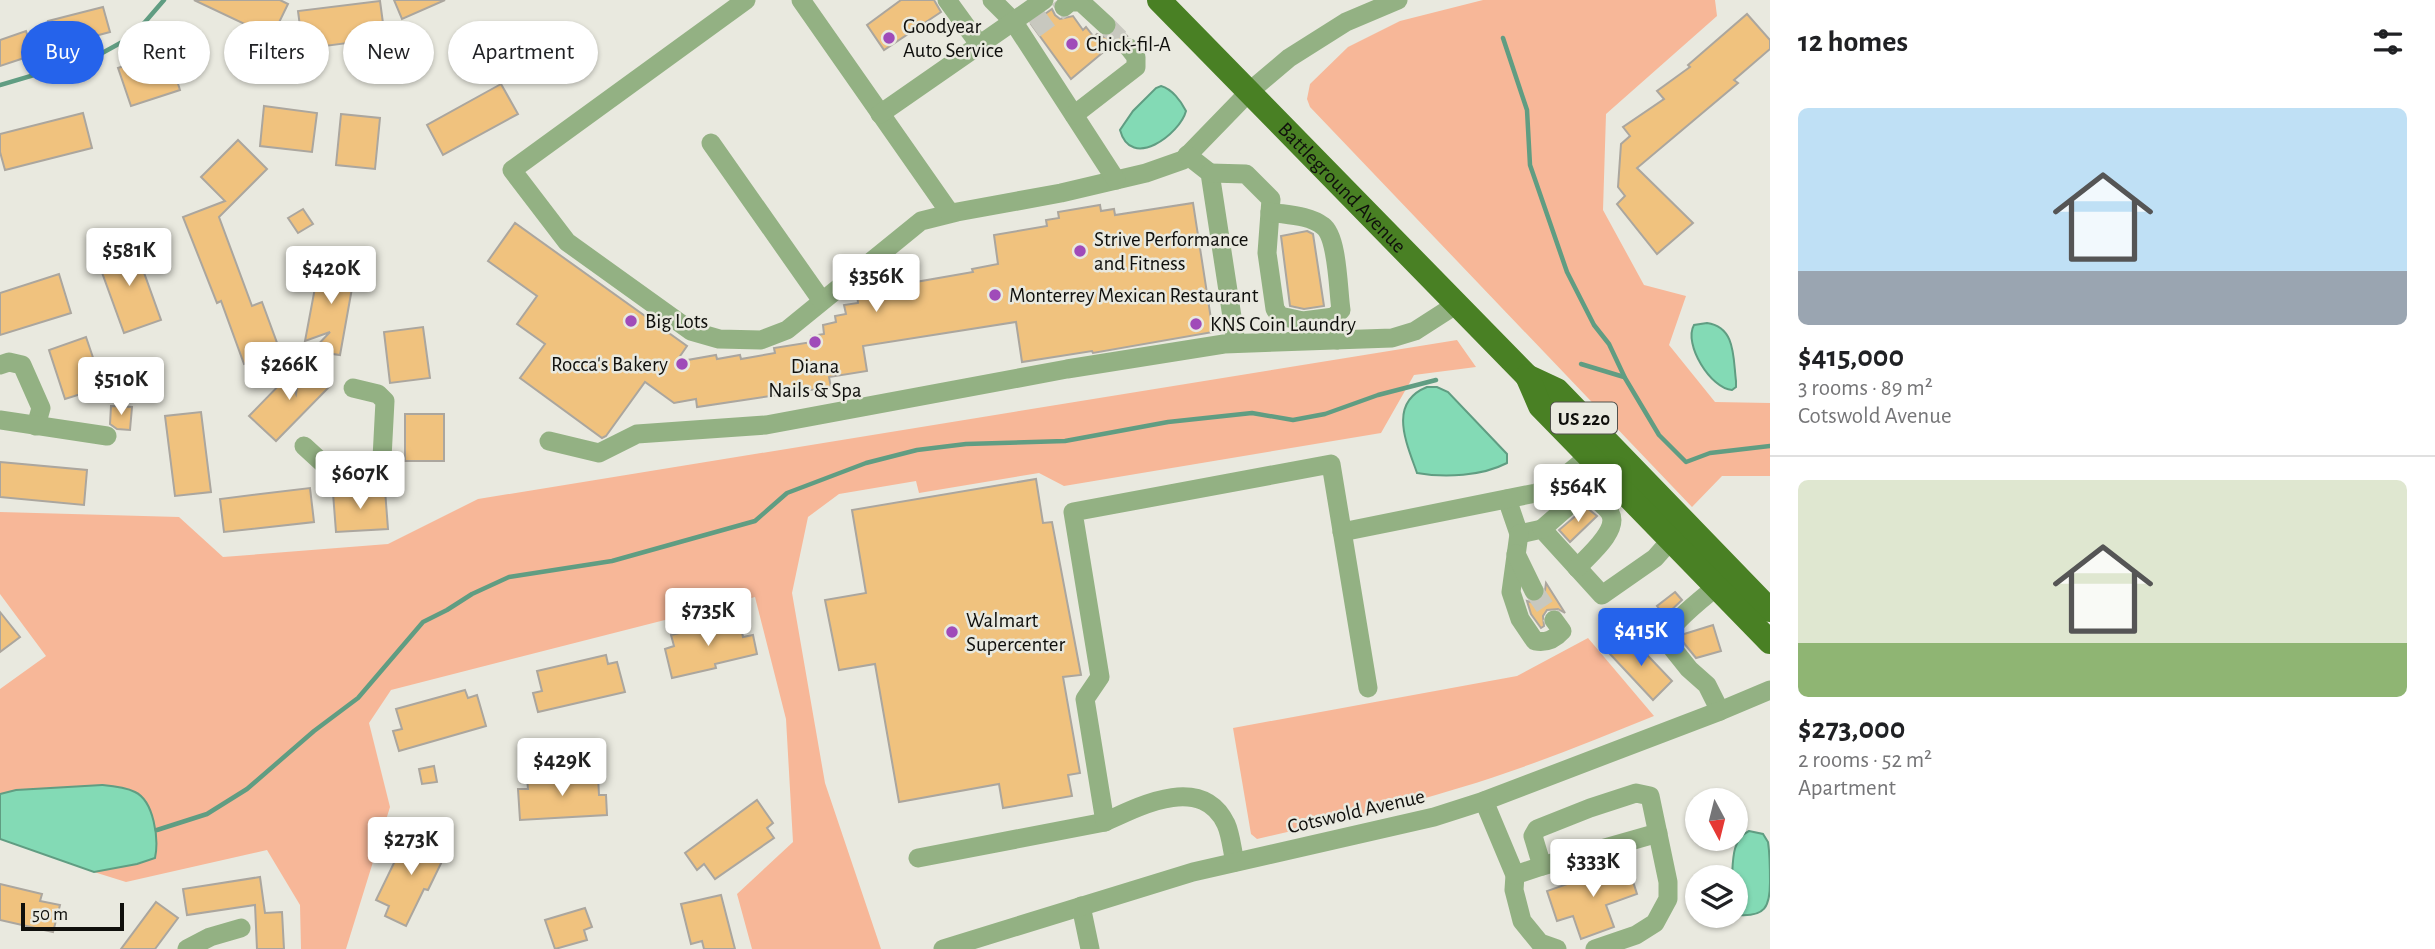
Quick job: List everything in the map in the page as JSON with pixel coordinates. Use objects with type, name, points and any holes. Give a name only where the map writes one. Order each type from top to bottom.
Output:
[{"type":"main road","name":"Battleground Avenue","points":[[1159,0],[1527,376],[1557,390],[1770,610]]},
{"type":"main road","name":"Battleground Avenue","points":[[1527,376],[1540,407],[1770,642]]},
{"type":"main road","points":[[1588,457],[1601,451],[1634,470]]},
{"type":"street","points":[[746,0],[512,170],[567,242],[691,331],[719,339],[761,340],[787,330],[921,220],[1061,193],[1182,160],[1251,91],[1289,58],[1346,22],[1398,0]]},
{"type":"street","points":[[801,0],[950,213]]},
{"type":"street","points":[[947,0],[979,44]]},
{"type":"street","points":[[992,0],[1023,29],[1074,116],[1116,180]]},
{"type":"street","points":[[880,114],[979,44],[1023,29],[1044,0]]},
{"type":"street","points":[[1064,7],[1070,2],[1081,2],[1106,25]]},
{"type":"street","points":[[1074,116],[1136,67],[1136,57],[1129,48]]},
{"type":"street","points":[[711,143],[822,301]]},
{"type":"street","points":[[1187,155],[1210,173],[1246,174],[1271,199],[1270,212],[1267,253],[1275,309],[1280,316],[1303,321],[1334,317],[1341,310],[1332,241],[1325,227],[1303,217],[1270,212]]},
{"type":"street","points":[[1210,173],[1236,343]]},
{"type":"street","points":[[549,441],[599,453],[637,434],[766,425],[1067,369],[1236,343],[1392,338],[1415,331],[1457,304]]},
{"type":"street","points":[[1334,317],[1338,340]]},
{"type":"street","points":[[0,365],[9,362],[22,365],[41,408],[36,426]]},
{"type":"street","points":[[304,446],[328,468],[373,466],[382,458],[385,401],[378,394],[353,388]]},
{"type":"street","points":[[0,420],[107,436]]},
{"type":"street","points":[[1342,533],[1550,488],[1588,457]]},
{"type":"street","points":[[1105,822],[1085,699],[1100,677],[1073,512],[1331,464],[1368,688]]},
{"type":"street","points":[[1519,534],[1542,529],[1582,494],[1590,494],[1610,512],[1613,520],[1611,531],[1577,568]]},
{"type":"street","points":[[1507,499],[1519,534],[1511,592],[1520,619],[1535,641],[1543,642],[1556,638],[1562,631],[1554,620]]},
{"type":"street","points":[[1542,529],[1602,595],[1656,558],[1670,541]]},
{"type":"street","points":[[1516,554],[1534,591]]},
{"type":"street","points":[[1716,587],[1676,624],[1665,639],[1689,669],[1707,685],[1720,712]]},
{"type":"street","name":"Cotswold Avenue","points":[[943,949],[1152,884],[1236,862],[1396,827],[1484,801],[1720,712],[1770,690]]},
{"type":"street","points":[[1542,866],[1533,836],[1537,829],[1636,793],[1650,796],[1668,881],[1668,899],[1655,923],[1636,935],[1595,949]]},
{"type":"street","points":[[918,858],[1105,822],[1148,802],[1196,796],[1212,804],[1226,824],[1236,862]]},
{"type":"street","points":[[1484,801],[1515,875],[1514,890],[1522,921],[1540,943],[1557,949]]},
{"type":"street","points":[[1515,875],[1658,833]]},
{"type":"street","points":[[1081,906],[1090,949]]},
{"type":"street","points":[[187,949],[209,937],[241,928]]},
{"type":"shaded area","points":[[1483,0],[1715,0],[1717,16],[1606,114],[1603,210],[1644,285],[1686,296],[1669,345],[1715,402],[1770,403],[1770,476],[1722,476],[1692,507],[1310,107],[1307,99],[1310,84],[1348,47],[1400,21]]},
{"type":"shaded area","points":[[1161,86],[1176,96],[1186,111],[1175,129],[1165,138],[1144,148],[1134,148],[1126,142],[1120,130],[1133,111]]},
{"type":"shaded area","points":[[1707,323],[1723,331],[1731,345],[1736,381],[1736,387],[1732,390],[1724,388],[1708,374],[1696,354],[1692,343],[1694,325]]},
{"type":"shaded area","points":[[1457,340],[1476,367],[1414,375],[1381,433],[1064,486],[1039,473],[919,493],[916,481],[839,494],[808,517],[792,593],[825,783],[881,949],[752,949],[737,894],[793,842],[786,719],[755,597],[391,690],[369,723],[390,807],[346,949],[301,949],[300,905],[267,850],[126,882],[94,872],[137,864],[16,790],[0,794],[0,689],[46,656],[0,594],[0,512],[179,517],[223,557],[388,544],[478,499]]},
{"type":"shaded area","points":[[1427,387],[1437,387],[1448,392],[1507,454],[1507,463],[1486,471],[1463,475],[1417,473],[1405,437],[1404,414],[1407,403]]},
{"type":"shaded area","points":[[1588,638],[1654,716],[1533,763],[1434,796],[1257,839],[1251,834],[1233,728],[1517,676]]},
{"type":"shaded area","points":[[102,785],[131,790],[147,803],[154,821],[155,858],[94,872],[0,839],[0,794],[16,790]]},
{"type":"shaded area","points":[[1748,832],[1763,834],[1768,842],[1770,891],[1764,909],[1748,915],[1748,865],[1733,865],[1734,851],[1748,851]]},
{"type":"building","points":[[194,0],[280,0],[288,4],[280,21],[238,21]]},
{"type":"building","points":[[394,0],[445,0],[402,19]]},
{"type":"building","name":"Goodyear Auto Service","points":[[901,0],[934,0],[941,12],[884,50],[867,25]]},
{"type":"building","points":[[380,1],[383,21],[343,21],[343,44],[329,46],[329,21],[299,21],[298,11]]},
{"type":"building","points":[[103,7],[110,32],[104,34],[104,21],[48,21]]},
{"type":"building","name":"Chick-fil-A","points":[[1052,9],[1060,19],[1073,16],[1083,30],[1086,27],[1094,37],[1097,34],[1110,36],[1118,27],[1127,36],[1121,39],[1117,47],[1113,44],[1071,79],[1031,24]]},
{"type":"building","points":[[1747,14],[1770,40],[1770,49],[1734,80],[1738,83],[1637,168],[1693,223],[1657,254],[1617,204],[1625,196],[1618,187],[1621,144],[1630,136],[1623,127],[1664,99],[1657,91],[1690,67],[1688,65]]},
{"type":"building","points":[[21,33],[21,59],[0,66],[0,40]]},
{"type":"building","points":[[123,84],[178,84],[180,90],[131,106]]},
{"type":"building","points":[[501,84],[518,114],[443,155],[427,125]]},
{"type":"building","points":[[264,106],[317,113],[312,152],[260,146]]},
{"type":"building","points":[[83,113],[92,148],[5,170],[0,152],[0,134]]},
{"type":"building","points":[[341,114],[380,118],[375,169],[336,165]]},
{"type":"building","points":[[238,140],[267,169],[219,217],[252,306],[262,302],[280,351],[244,364],[221,301],[217,303],[183,217],[225,201],[201,177]]},
{"type":"building","points":[[1193,203],[1213,332],[1093,353],[1092,351],[1022,362],[1016,322],[863,346],[867,371],[829,377],[831,387],[697,407],[696,399],[674,403],[645,382],[602,438],[520,378],[545,344],[517,324],[537,296],[488,261],[515,223],[687,346],[676,362],[716,355],[717,359],[740,355],[741,359],[775,353],[774,348],[812,342],[811,336],[824,334],[823,325],[836,322],[835,316],[846,314],[844,305],[858,303],[857,294],[869,291],[868,285],[903,279],[904,284],[973,272],[972,269],[998,264],[994,235],[1047,226],[1046,220],[1059,218],[1058,212],[1100,205],[1101,211],[1114,209],[1115,215]]},
{"type":"building","points":[[303,209],[313,224],[298,233],[288,218]]},
{"type":"building","points":[[1307,231],[1313,234],[1324,306],[1304,309],[1290,306],[1281,236]]},
{"type":"building","points":[[133,242],[161,320],[124,333],[96,256]]},
{"type":"building","points":[[320,261],[356,266],[340,355],[312,351],[330,332],[305,341]]},
{"type":"building","points":[[59,274],[71,313],[0,335],[0,293]]},
{"type":"building","points":[[423,327],[430,378],[390,383],[384,332]]},
{"type":"building","points":[[86,337],[103,387],[65,399],[49,350]]},
{"type":"building","points":[[302,359],[330,386],[276,441],[249,416],[289,375],[296,394]]},
{"type":"building","points":[[111,406],[132,407],[130,430],[117,429],[110,424]]},
{"type":"building","points":[[201,412],[211,492],[175,496],[165,416]]},
{"type":"building","points":[[405,414],[444,414],[444,461],[405,461]]},
{"type":"building","points":[[0,462],[87,470],[84,505],[0,497]]},
{"type":"building","name":"Walmart Supercenter","points":[[1036,479],[1043,523],[1052,522],[1081,675],[1063,677],[1080,773],[1068,775],[1072,796],[1003,808],[999,784],[899,802],[875,664],[839,670],[825,600],[866,593],[852,510]]},
{"type":"building","points":[[310,488],[314,522],[224,532],[220,499]]},
{"type":"building","points":[[385,490],[388,529],[336,532],[333,493]]},
{"type":"building","points":[[1586,507],[1597,516],[1570,542],[1559,530]]},
{"type":"building","points":[[1546,583],[1565,613],[1558,609],[1547,610],[1543,616],[1544,626],[1541,628],[1531,614],[1527,601],[1534,603],[1544,598]]},
{"type":"building","points":[[1675,592],[1682,600],[1665,616],[1657,606]]},
{"type":"building","points":[[0,612],[20,637],[0,652]]},
{"type":"building","points":[[739,619],[743,637],[753,635],[757,654],[715,664],[716,668],[672,678],[665,649],[674,646],[671,635]]},
{"type":"building","points":[[1713,625],[1721,651],[1696,658],[1683,642],[1681,635]]},
{"type":"building","points":[[1629,636],[1672,681],[1653,700],[1610,654]]},
{"type":"building","points":[[606,655],[608,664],[617,662],[625,692],[538,712],[533,693],[542,691],[537,671]]},
{"type":"building","points":[[465,690],[468,698],[477,695],[486,726],[399,751],[393,731],[402,729],[396,709]]},
{"type":"building","points":[[434,766],[437,782],[422,784],[419,769]]},
{"type":"building","points":[[598,776],[599,795],[606,795],[607,815],[520,820],[518,789],[528,789],[527,778]]},
{"type":"building","points":[[757,800],[773,823],[767,828],[774,838],[715,879],[704,864],[697,870],[685,853]]},
{"type":"building","points":[[422,834],[449,847],[428,890],[424,889],[406,926],[385,916],[389,906],[376,900],[407,836],[419,842]]},
{"type":"building","points":[[1627,863],[1637,894],[1606,905],[1614,927],[1581,939],[1573,916],[1557,921],[1547,891]]},
{"type":"building","points":[[260,877],[265,913],[282,912],[284,949],[257,949],[255,905],[187,915],[183,889]]},
{"type":"building","points":[[0,884],[42,894],[40,901],[60,905],[53,932],[0,920]]},
{"type":"building","points":[[721,895],[735,949],[704,949],[702,941],[691,944],[681,904]]},
{"type":"building","points":[[156,902],[178,918],[155,949],[121,949]]},
{"type":"building","points":[[585,908],[592,927],[584,930],[587,940],[555,949],[545,920]]},
{"type":"waterway","points":[[0,85],[95,57],[133,36],[164,0]]},
{"type":"waterway","points":[[1503,38],[1527,110],[1530,165],[1567,272],[1594,325],[1609,344],[1625,378],[1659,435],[1686,462],[1710,453],[1770,446]]},
{"type":"waterway","points":[[1581,364],[1624,377]]},
{"type":"waterway","points":[[157,830],[207,814],[247,789],[314,731],[358,698],[423,622],[509,577],[612,561],[755,521],[787,493],[866,463],[917,450],[966,444],[1065,441],[1168,422],[1252,413],[1293,420],[1325,414],[1378,395],[1436,380]]},
{"type":"tunnel","points":[[1034,29],[1064,7]]},
{"type":"tunnel","points":[[1106,25],[1129,48]]},
{"type":"tunnel","points":[[1534,591],[1554,620]]},
{"type":"place","name":"Goodyear Auto Service","points":[[889,38]]},
{"type":"place","name":"Chick-fil-A","points":[[1072,44]]},
{"type":"place","name":"Strive Performance and Fitness","points":[[1080,251]]},
{"type":"place","name":"Monterrey Mexican Restaurant","points":[[995,295]]},
{"type":"place","name":"Big Lots","points":[[631,321]]},
{"type":"place","name":"KNS Coin Laundry","points":[[1196,324]]},
{"type":"place","name":"Diana Nails & Spa","points":[[815,342]]},
{"type":"place","name":"Rocca's Bakery","points":[[682,364]]},
{"type":"place","name":"Walmart Supercenter","points":[[952,632]]}]
